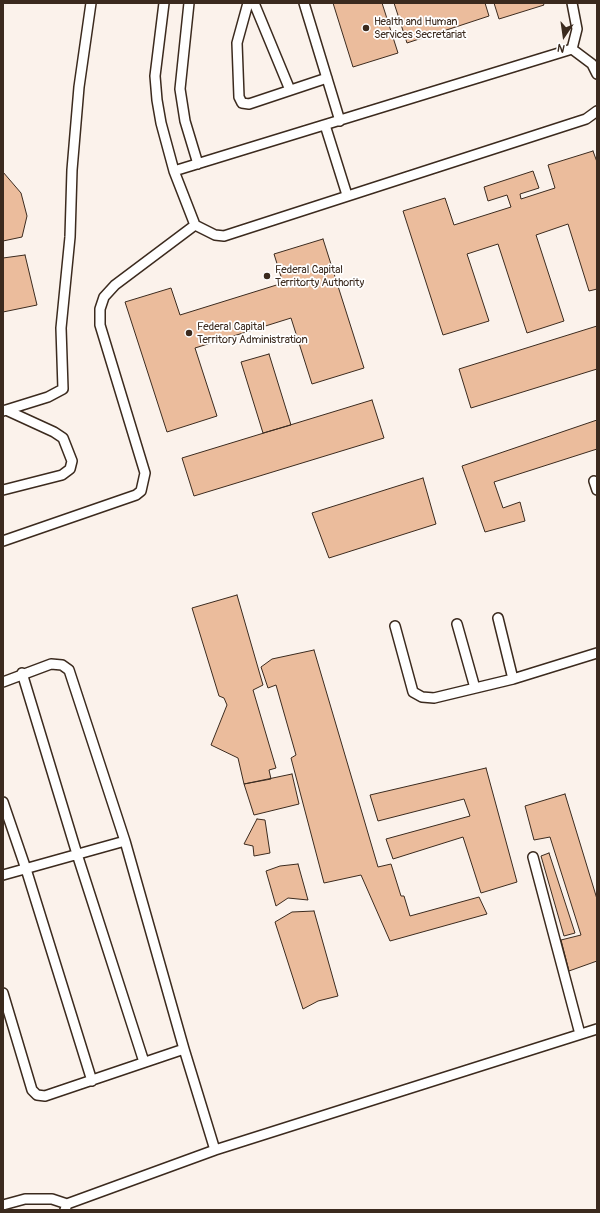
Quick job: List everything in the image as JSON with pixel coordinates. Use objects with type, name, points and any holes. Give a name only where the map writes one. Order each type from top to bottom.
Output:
[{"type":"lane","points":[[4,411],[48,397],[63,389],[61,328],[70,237],[72,170],[79,87],[91,3]]},
{"type":"lane","points":[[164,3],[155,76],[157,100],[174,171],[195,225],[207,232],[224,236],[586,119],[597,111]]},
{"type":"lane","points":[[189,3],[180,89],[185,121],[198,164]]},
{"type":"lane","points":[[248,3],[237,43],[239,97],[242,103],[249,104],[327,78]]},
{"type":"lane","points":[[254,3],[290,90]]},
{"type":"lane","points":[[304,3],[340,121]]},
{"type":"lane","points":[[572,3],[577,29],[572,49]]},
{"type":"lane","points":[[174,171],[572,49]]},
{"type":"lane","points":[[572,49],[592,64],[597,74]]},
{"type":"lane","points":[[325,125],[347,195]]},
{"type":"lane","points":[[3,541],[136,495],[141,491],[145,473],[100,325],[100,309],[104,297],[115,285],[195,225]]},
{"type":"lane","points":[[3,490],[62,475],[70,469],[72,460],[63,438],[48,429],[4,411]]},
{"type":"lane","points":[[594,481],[597,490]]},
{"type":"lane","points":[[498,618],[513,679]]},
{"type":"lane","points":[[457,624],[476,688]]},
{"type":"lane","points":[[395,626],[413,692],[422,697],[434,698],[513,679],[597,653]]},
{"type":"lane","points":[[3,682],[51,664],[62,665],[69,670],[125,841],[184,1049],[215,1150]]},
{"type":"lane","points":[[22,674],[77,854],[144,1062]]},
{"type":"lane","points":[[3,802],[26,869],[92,1081]]},
{"type":"lane","points":[[3,875],[125,841]]},
{"type":"lane","points":[[533,857],[580,1034]]},
{"type":"lane","points":[[3,992],[32,1090],[37,1094],[45,1096],[184,1049]]},
{"type":"lane","points":[[3,1205],[25,1199],[52,1198],[66,1207],[215,1150],[597,1029]]},
{"type":"building","name":"Health and Human Services Secretariat","points":[[333,3],[382,3],[398,53],[353,67]]},
{"type":"building","name":"Health and Human Services Secretariat","points":[[394,3],[485,3],[489,16],[407,43]]},
{"type":"building","name":"Health and Human Services Secretariat","points":[[494,3],[543,3],[544,5],[499,19]]},
{"type":"building","points":[[593,151],[597,162],[597,289],[589,291],[568,224],[536,235],[564,321],[527,333],[498,244],[467,254],[489,321],[443,335],[403,211],[445,198],[454,225],[511,207],[507,195],[488,201],[484,187],[533,171],[539,188],[520,194],[521,199],[555,188],[548,165]]},
{"type":"building","points":[[3,172],[21,193],[27,216],[22,237],[3,241]]},
{"type":"building","name":"Federal Capital Territory Administration","points":[[323,239],[364,368],[312,384],[291,318],[195,348],[217,416],[167,432],[125,302],[171,288],[180,315],[283,283],[274,254]]},
{"type":"building","points":[[25,255],[37,305],[3,312],[3,258]]},
{"type":"building","points":[[597,326],[597,369],[471,408],[459,369]]},
{"type":"building","name":"Federal Capital Territory Administration","points":[[269,354],[291,425],[263,433],[241,362]]},
{"type":"building","points":[[372,400],[384,438],[194,496],[182,458]]},
{"type":"building","points":[[597,420],[597,449],[494,482],[503,508],[520,502],[525,521],[485,532],[462,466]]},
{"type":"building","points":[[423,478],[436,524],[329,558],[312,513]]},
{"type":"building","points":[[237,595],[263,685],[253,690],[276,768],[269,770],[271,779],[244,784],[238,758],[211,745],[227,705],[224,698],[219,696],[192,608]]},
{"type":"building","points":[[314,650],[378,867],[391,864],[401,896],[404,896],[410,916],[479,897],[487,914],[390,941],[361,875],[324,883],[291,758],[296,755],[276,685],[268,688],[261,667],[272,659]]},
{"type":"building","points":[[486,768],[517,882],[481,893],[463,837],[393,859],[386,839],[470,816],[464,799],[378,821],[370,795]]},
{"type":"building","points":[[292,774],[299,804],[254,815],[244,784]]},
{"type":"building","points":[[565,794],[597,899],[597,961],[569,971],[561,940],[581,935],[550,837],[534,840],[525,806]]},
{"type":"building","points":[[257,819],[265,820],[270,853],[254,856],[253,846],[244,844]]},
{"type":"building","points":[[549,853],[575,933],[564,936],[541,856]]},
{"type":"building","points":[[298,864],[308,900],[288,898],[276,906],[266,871],[280,866]]},
{"type":"building","points":[[314,911],[338,996],[318,1001],[303,1009],[275,922],[292,912]]},
{"type":"place","name":"Health and Human Services Secretariat","points":[[366,28]]},
{"type":"place","name":"Federal Capital Territorty Authority","points":[[267,276]]},
{"type":"place","name":"Federal Capital Territory Administration","points":[[189,333]]}]
